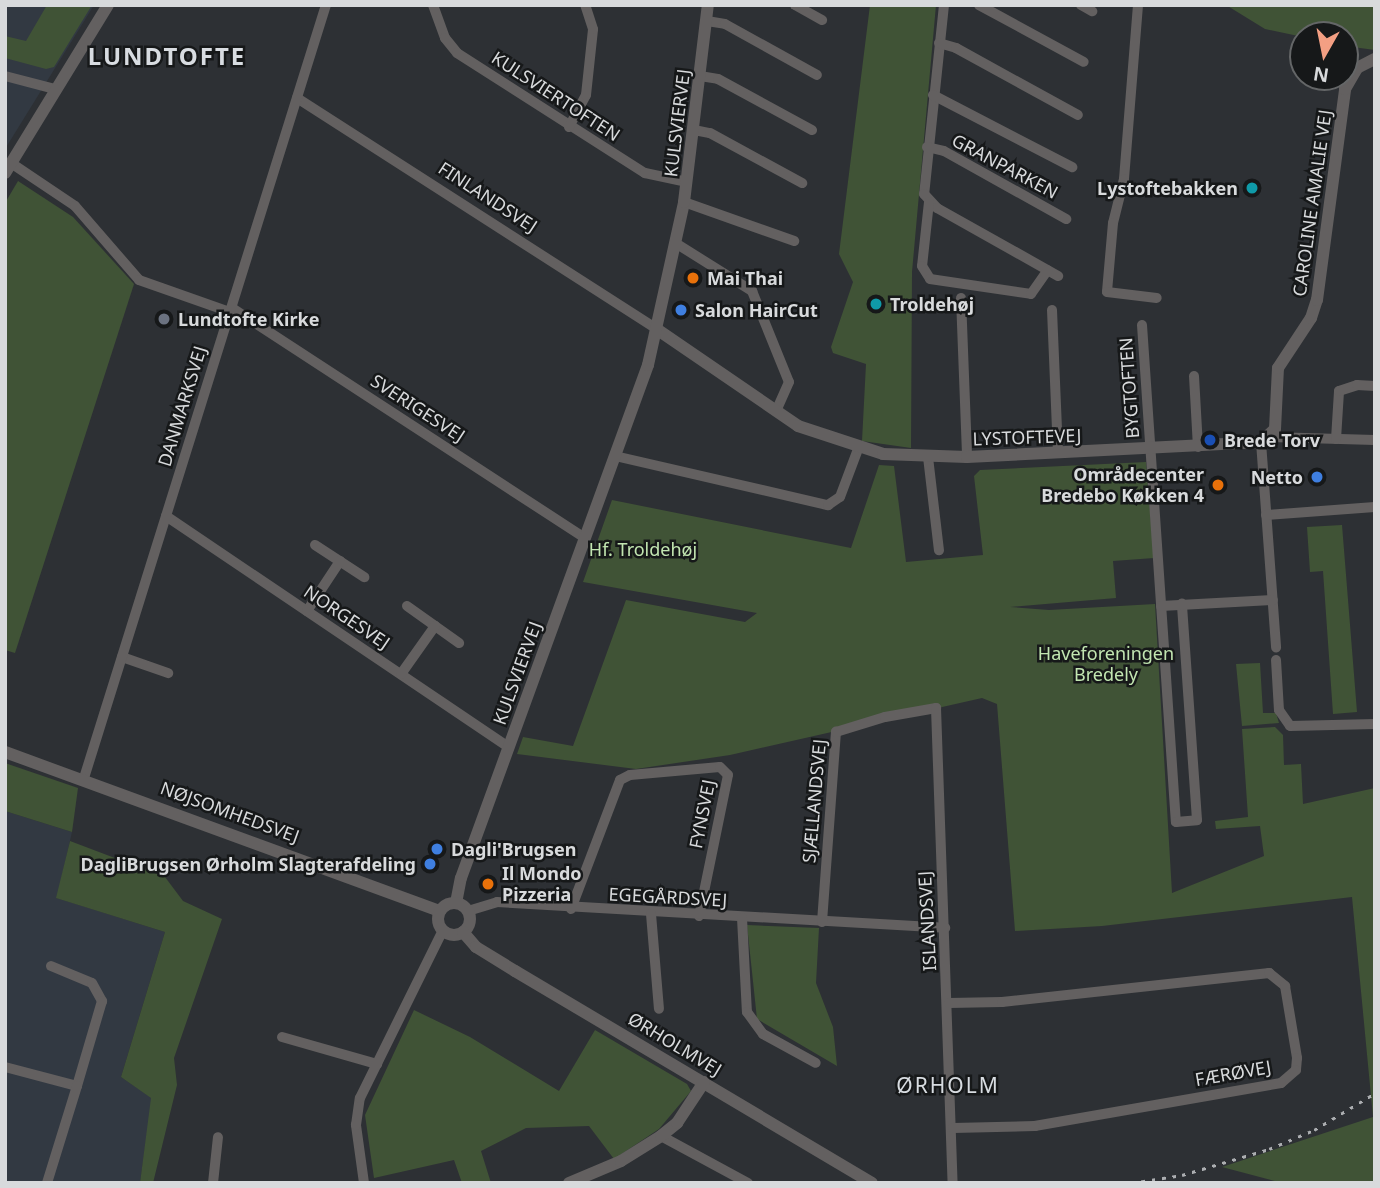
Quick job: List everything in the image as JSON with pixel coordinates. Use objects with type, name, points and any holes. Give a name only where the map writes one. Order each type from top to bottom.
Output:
[{"type":"street","points":[[8,168],[108,5]]},
{"type":"street","name":"DANMARKSVEJ","points":[[84,778],[326,5]]},
{"type":"street","name":"KULSVIERTOFTEN","points":[[433,5],[445,38],[457,53],[569,127],[645,173],[687,182]]},
{"type":"street","points":[[569,127],[586,95],[593,30],[585,5]]},
{"type":"street","name":"KULSVIERVEJ","points":[[456,903],[658,330],[684,202],[709,5]]},
{"type":"street","points":[[795,5],[822,20]]},
{"type":"street","name":"GRANPARKEN","points":[[929,202],[1053,273],[1031,293],[930,279],[922,266],[929,202],[923,184],[944,5]]},
{"type":"street","points":[[979,5],[1084,62]]},
{"type":"street","points":[[1138,5],[1124,178],[1113,223],[1107,292],[1157,298]]},
{"type":"street","points":[[706,21],[725,24],[817,75]]},
{"type":"street","points":[[939,43],[956,48],[1078,115]]},
{"type":"street","name":"CAROLINE AMALIE VEJ","points":[[1266,440],[1277,418],[1278,368],[1311,318],[1317,300],[1345,89],[1357,68],[1375,59]]},
{"type":"street","points":[[5,75],[55,89]]},
{"type":"street","points":[[700,76],[718,79],[812,130]]},
{"type":"street","name":"GRANPARKEN","points":[[933,95],[1072,167]]},
{"type":"street","name":"FINLANDSVEJ","points":[[297,97],[658,330]]},
{"type":"street","points":[[694,130],[710,133],[803,183]]},
{"type":"street","name":"GRANPARKEN","points":[[927,147],[944,151],[1066,219]]},
{"type":"street","name":"SVERIGESVEJ","points":[[8,168],[75,206],[139,280],[231,310],[585,538]]},
{"type":"street","points":[[684,202],[794,241]]},
{"type":"street","points":[[677,244],[752,291],[789,382],[776,411]]},
{"type":"street","points":[[961,298],[967,457]]},
{"type":"street","points":[[1052,310],[1058,453]]},
{"type":"street","name":"BYGTOFTEN","points":[[1142,325],[1176,822],[1197,820],[1182,604]]},
{"type":"street","name":"LYSTOFTEVEJ","points":[[658,330],[776,411],[818,435],[858,449],[928,457],[967,457],[1150,450],[1266,440],[1375,440]]},
{"type":"street","points":[[1194,376],[1198,447]]},
{"type":"street","points":[[1336,439],[1339,391],[1357,385],[1375,386]]},
{"type":"street","points":[[1266,440],[1266,515],[1276,647]]},
{"type":"street","points":[[615,456],[828,505],[840,497],[858,449]]},
{"type":"street","points":[[928,457],[939,550]]},
{"type":"street","points":[[1266,515],[1375,507]]},
{"type":"street","name":"NORGESVEJ","points":[[166,516],[509,747]]},
{"type":"street","points":[[315,545],[364,578]]},
{"type":"street","points":[[307,611],[340,561]]},
{"type":"street","points":[[1161,606],[1273,600]]},
{"type":"street","points":[[407,606],[459,642]]},
{"type":"street","points":[[401,674],[435,626]]},
{"type":"street","points":[[122,657],[168,673]]},
{"type":"street","points":[[1276,660],[1279,710],[1290,726],[1375,724]]},
{"type":"street","name":"ISLANDSVEJ","points":[[885,717],[936,708],[949,1003],[953,1183]]},
{"type":"street","name":"SJÆLLANDSVEJ","points":[[822,922],[836,732],[885,717]]},
{"type":"street","name":"NØJSOMHEDSVEJ","points":[[5,752],[84,778],[440,911]]},
{"type":"street","name":"FYNSVEJ","points":[[571,909],[620,780],[630,775],[720,767],[728,775],[699,916]]},
{"type":"street","name":"EGEGÅRDSVEJ","points":[[468,911],[497,902],[651,914],[945,929]]},
{"type":"street","points":[[364,1183],[356,1125],[360,1098],[443,930],[440,911],[456,903],[468,911],[470,923],[463,932],[443,930]]},
{"type":"street","points":[[651,914],[659,1009]]},
{"type":"street","name":"EGEGÅRDSVEJ","points":[[742,918],[747,1012],[763,1034],[816,1063]]},
{"type":"street","name":"ØRHOLMVEJ","points":[[463,932],[506,965],[872,1183]]},
{"type":"street","points":[[47,1183],[102,1001],[92,983],[51,966]]},
{"type":"street","name":"FÆRØVEJ","points":[[949,1003],[1002,1002],[1269,973],[1282,979],[1285,986],[1297,1058],[1296,1070],[1281,1083],[1035,1126],[953,1128]]},
{"type":"street","points":[[282,1037],[377,1064]]},
{"type":"street","points":[[5,1067],[77,1086]]},
{"type":"street","points":[[569,1183],[621,1161],[661,1136],[677,1123],[705,1082]]},
{"type":"street","points":[[661,1136],[748,1183]]},
{"type":"street","points":[[214,1183],[218,1137]]},
{"type":"shaded area","points":[[5,5],[94,5],[5,149]]},
{"type":"shaded area","points":[[5,811],[72,832],[57,898],[165,932],[121,1077],[152,1098],[140,1183],[5,1183]]},
{"type":"green space","points":[[47,5],[92,5],[54,67],[46,69],[5,58],[5,36],[26,41]]},
{"type":"green space","points":[[870,5],[936,5],[912,272],[911,448],[862,441],[866,364],[833,353],[831,347],[853,282],[839,254]]},
{"type":"green space","points":[[1226,5],[1375,5],[1375,50],[1359,48],[1359,21],[1289,21],[1289,34],[1265,29]]},
{"type":"green space","points":[[18,181],[73,217],[134,284],[15,653],[5,650],[5,203]]},
{"type":"green space","points":[[1146,462],[1154,558],[1113,561],[1116,598],[1010,607],[1049,610],[1155,604],[1172,893],[1264,856],[1260,826],[1216,829],[1215,821],[1248,817],[1242,729],[1275,727],[1283,735],[1284,765],[1301,764],[1303,804],[1375,788],[1375,1183],[1282,1183],[1222,1167],[1373,1117],[1352,897],[1102,926],[1015,931],[997,704],[982,698],[730,755],[636,769],[517,754],[523,737],[573,746],[626,600],[745,622],[757,613],[583,582],[612,500],[851,548],[879,465],[894,466],[906,562],[983,555],[974,476],[980,470]]},
{"type":"green space","points":[[1342,525],[1357,712],[1333,714],[1323,571],[1310,572],[1307,527]]},
{"type":"green space","points":[[1260,663],[1263,713],[1276,713],[1279,723],[1242,726],[1236,664]]},
{"type":"green space","points":[[5,763],[78,788],[72,832],[5,811]]},
{"type":"green space","points":[[70,841],[165,877],[183,901],[222,919],[174,1058],[177,1085],[153,1183],[140,1183],[151,1098],[121,1077],[165,932],[56,898]]},
{"type":"green space","points":[[747,925],[819,928],[816,983],[833,1027],[837,1066],[757,1019]]},
{"type":"green space","points":[[414,1010],[470,1037],[559,1091],[595,1030],[687,1084],[691,1091],[659,1129],[614,1159],[589,1126],[526,1128],[481,1151],[491,1183],[462,1183],[454,1160],[374,1178],[365,1115]]},
{"type":"railway","points":[[1131,1183],[1182,1175],[1269,1149],[1314,1130],[1375,1093]]},
{"type":"place","name":"Lystoftebakken","points":[[1252,188]]},
{"type":"place","name":"Mai Thai","points":[[693,278]]},
{"type":"place","name":"Troldehøj","points":[[876,304]]},
{"type":"place","name":"Salon HairCut","points":[[681,310]]},
{"type":"place","name":"Lundtofte Kirke","points":[[164,319]]},
{"type":"place","name":"Brede Torv","points":[[1210,440]]},
{"type":"place","name":"Netto","points":[[1317,477]]},
{"type":"place","name":"Områdecenter Bredebo Køkken 4","points":[[1218,485]]},
{"type":"place","name":"Dagli'Brugsen","points":[[437,849]]},
{"type":"place","name":"DagliBrugsen Ørholm Slagterafdeling","points":[[430,864]]},
{"type":"place","name":"Il Mondo Pizzeria","points":[[488,884]]},
{"type":"district","name":"LUNDTOFTE","points":[[167,56]]},
{"type":"district","name":"ØRHOLM","points":[[948,1085]]},
{"type":"park label","name":"Hf. Troldehøj","points":[[643,549]]},
{"type":"park label","name":"Haveforeningen Bredely","points":[[1106,664]]}]
